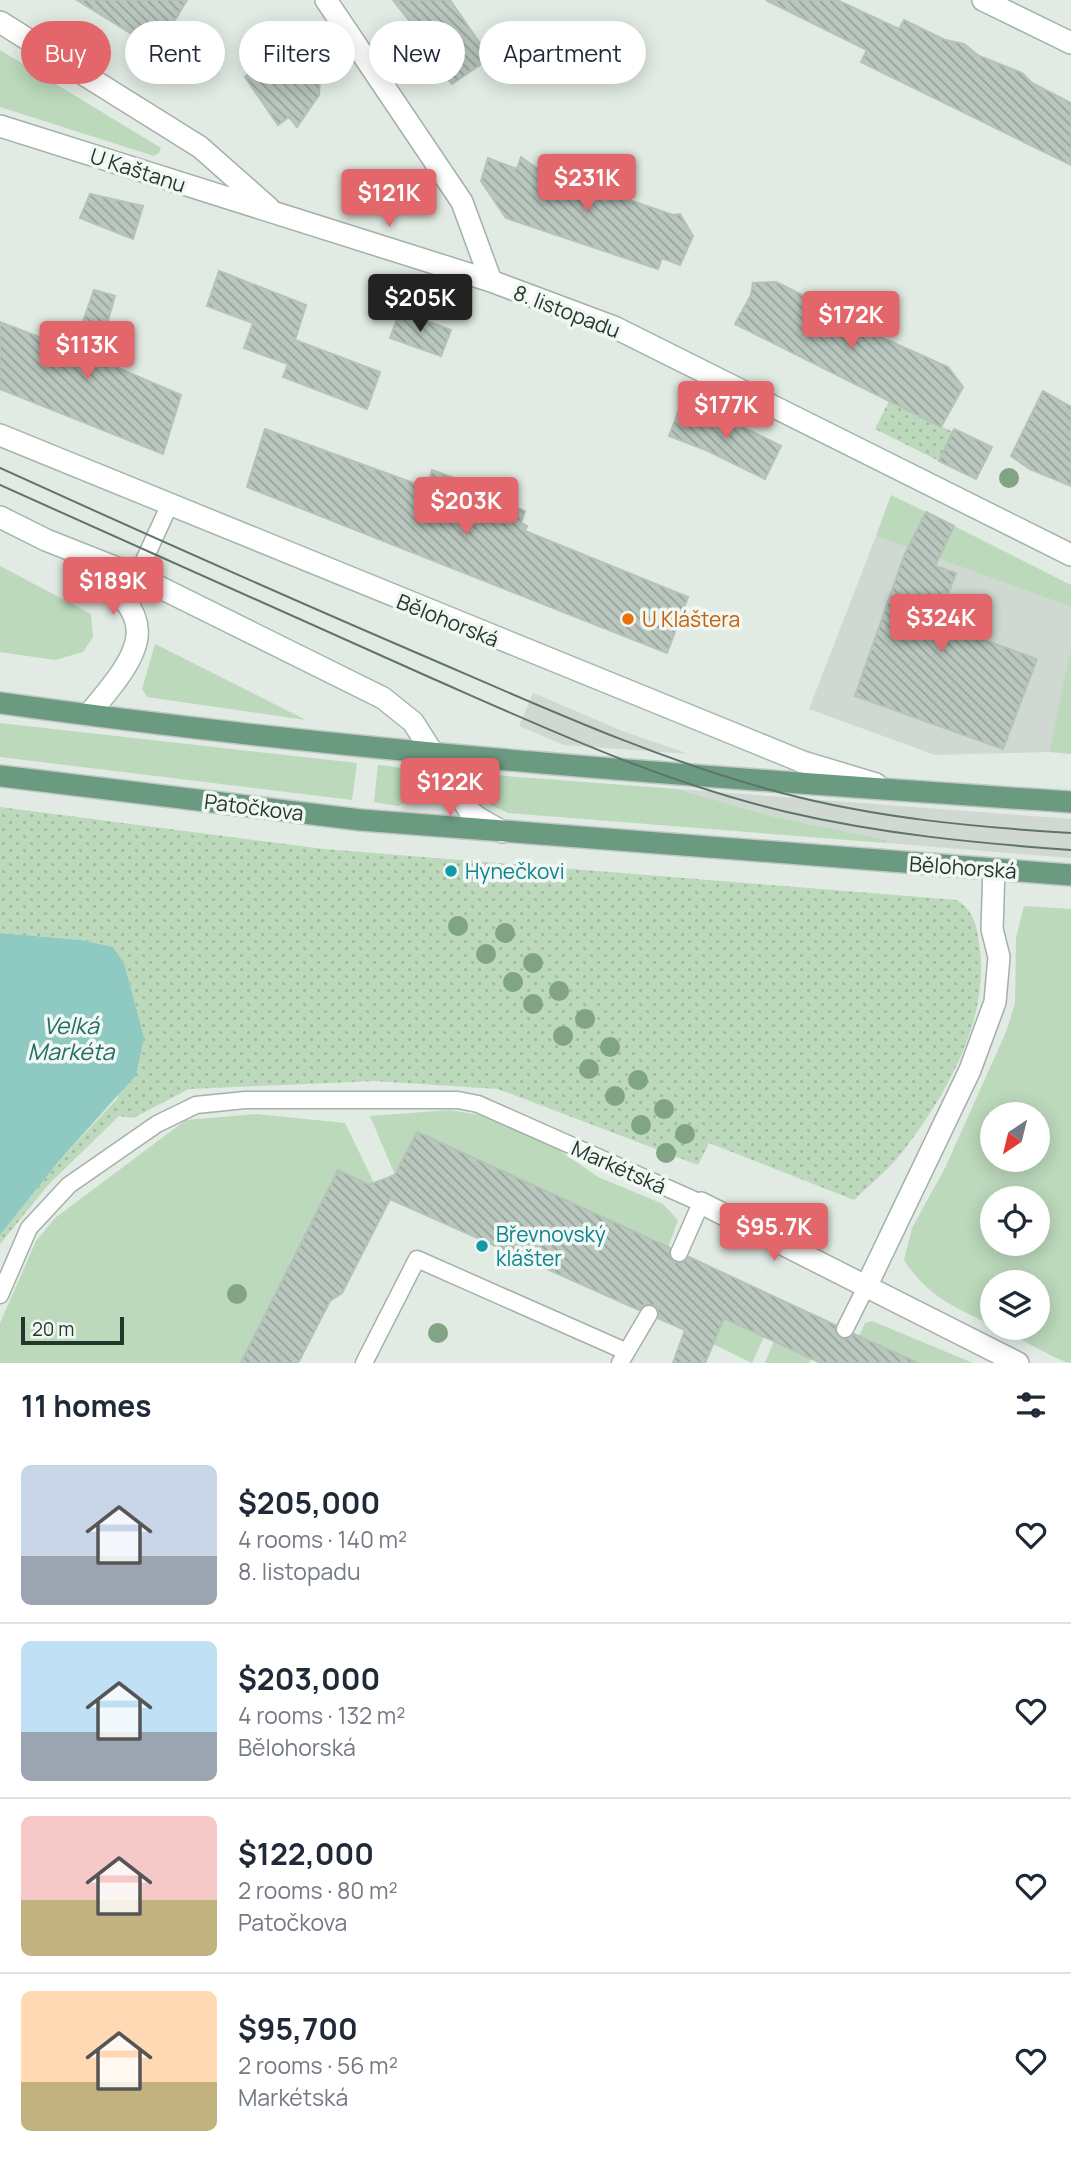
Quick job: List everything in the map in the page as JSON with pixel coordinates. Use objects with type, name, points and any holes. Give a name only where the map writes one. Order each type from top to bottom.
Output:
[{"type":"main road","points":[[0,703],[433,753]]},
{"type":"main road","name":"Bělohorská","points":[[433,753],[1071,802]]},
{"type":"main road","name":"Patočkova","points":[[0,776],[340,818],[508,833]]},
{"type":"main road","name":"Bělohorská","points":[[508,833],[1071,875]]},
{"type":"street","points":[[326,0],[462,202],[491,281]]},
{"type":"street","points":[[983,0],[1071,43]]},
{"type":"street","name":"8. listopadu","points":[[0,22],[200,147],[276,215],[491,281],[614,327],[1071,555]]},
{"type":"street","name":"U Kaštanu","points":[[0,126],[276,215]]},
{"type":"street","name":"Bělohorská","points":[[0,435],[803,762],[902,790]]},
{"type":"street","name":"Bělohorská","points":[[0,517],[46,540],[137,576],[383,698],[412,722],[470,810],[488,824],[508,833]]},
{"type":"street","name":"Bělohorská","points":[[46,540],[115,587],[128,602],[138,624],[133,653],[125,668],[88,715]]},
{"type":"street","points":[[867,1285],[970,1070],[995,1002],[999,957],[992,929],[994,869]]},
{"type":"street","name":"Markétská","points":[[701,1203],[1000,1351],[1018,1363]]},
{"type":"lane","points":[[137,576],[169,506]]},
{"type":"lane","name":"Markétská","points":[[0,1295],[29,1228],[69,1185],[157,1124],[196,1105],[245,1100],[468,1102],[701,1203]]},
{"type":"lane","points":[[679,1253],[701,1203]]},
{"type":"lane","points":[[364,1363],[417,1259],[623,1357],[649,1314]]},
{"type":"lane","points":[[845,1329],[867,1285]]},
{"type":"shaded area","points":[[876,536],[1071,607],[1071,648],[1050,752],[935,755],[809,709]]},
{"type":"shaded area","points":[[533,693],[625,732],[689,754],[564,745],[519,726]]},
{"type":"shaded area","points":[[677,789],[1071,819],[1071,858],[886,843],[885,840],[778,818]]},
{"type":"green space","points":[[0,50],[21,63],[21,84],[56,84],[161,148],[154,156],[0,107]]},
{"type":"green space","points":[[889,401],[953,432],[939,461],[875,429]]},
{"type":"green space","points":[[891,495],[926,512],[913,541],[941,553],[954,526],[1071,585],[1071,607],[876,536]]},
{"type":"green space","points":[[0,566],[91,614],[93,637],[83,652],[55,660],[0,652]]},
{"type":"green space","points":[[155,644],[306,720],[147,697],[142,689]]},
{"type":"green space","points":[[1071,648],[1071,754],[1050,752],[1050,748]]},
{"type":"green space","points":[[0,723],[357,763],[352,800],[0,757]]},
{"type":"green space","points":[[378,765],[399,768],[410,773],[416,793],[411,801],[398,806],[374,802]]},
{"type":"green space","points":[[493,775],[677,789],[778,818],[886,840],[886,843],[508,813],[491,805],[480,789],[483,778]]},
{"type":"green space","points":[[0,807],[324,849],[957,900],[972,916],[978,935],[981,978],[977,1005],[960,1059],[932,1110],[895,1161],[854,1200],[709,1143],[698,1165],[498,1089],[374,1081],[189,1089],[133,1118],[119,1116],[48,1185],[0,1244],[0,1235],[58,1162],[117,1099],[144,1037],[124,963],[113,947],[82,940],[0,933]]},
{"type":"green space","points":[[1024,906],[1071,909],[1071,1363],[1022,1340],[1050,1340],[1050,1270],[980,1270],[980,1319],[942,1299],[922,1283],[904,1260],[912,1228],[945,1168],[1006,1032],[1015,1003],[1016,938]]},
{"type":"green space","points":[[450,1110],[486,1116],[547,1142],[598,1177],[663,1204],[678,1220],[668,1248],[417,1132],[395,1175],[370,1116]]},
{"type":"green space","points":[[256,1114],[345,1123],[374,1183],[370,1186],[338,1170],[241,1363],[0,1363],[0,1323],[36,1241],[55,1218],[186,1120]]},
{"type":"green space","points":[[724,1318],[764,1337],[752,1363],[713,1344]]},
{"type":"green space","points":[[872,1321],[973,1363],[918,1363],[859,1336],[865,1323]]},
{"type":"green space","points":[[774,1341],[811,1358],[809,1363],[765,1363]]},
{"type":"water","name":"Velká Markéta","points":[[0,933],[82,940],[113,947],[124,963],[144,1037],[136,1075],[58,1162],[0,1235]]},
{"type":"building","points":[[77,0],[187,0],[174,21],[125,21],[125,30]]},
{"type":"building","points":[[393,0],[450,0],[464,21],[409,21]]},
{"type":"building","points":[[766,0],[837,0],[899,29],[904,20],[945,40],[964,44],[979,56],[1022,73],[1032,83],[1071,103],[1071,165],[861,62],[867,50]]},
{"type":"building","points":[[465,22],[479,42],[479,66],[465,75]]},
{"type":"building","points":[[250,84],[320,84],[319,95],[297,127],[289,117],[278,125]]},
{"type":"building","points":[[521,157],[538,169],[673,215],[680,214],[693,236],[680,265],[662,258],[658,269],[506,218],[481,181],[488,158],[517,169]]},
{"type":"building","points":[[90,194],[143,206],[133,239],[80,218]]},
{"type":"building","points":[[219,271],[306,305],[295,340],[380,372],[367,409],[283,377],[288,364],[244,348],[253,323],[207,306]]},
{"type":"building","points":[[776,282],[830,309],[840,306],[878,336],[948,367],[963,387],[941,427],[735,324],[751,295],[753,283]]},
{"type":"building","points":[[94,290],[115,296],[97,359],[181,395],[163,454],[0,389],[0,322],[73,350]]},
{"type":"building","points":[[400,311],[451,330],[441,356],[390,338]]},
{"type":"building","points":[[1043,391],[1071,407],[1071,486],[1030,469],[1011,456]]},
{"type":"building","points":[[681,405],[720,420],[721,416],[781,446],[765,479],[706,450],[669,436]]},
{"type":"building","points":[[265,429],[427,488],[432,470],[514,500],[511,506],[525,511],[521,523],[527,526],[525,531],[688,597],[667,653],[247,487]]},
{"type":"building","points":[[954,429],[992,447],[976,479],[939,461]]},
{"type":"building","points":[[926,512],[954,526],[935,566],[956,573],[937,623],[1037,659],[1003,749],[855,696],[904,556]]},
{"type":"building","points":[[417,1132],[670,1248],[669,1255],[674,1262],[681,1263],[689,1257],[835,1325],[836,1334],[841,1339],[850,1338],[854,1334],[918,1363],[821,1363],[724,1318],[705,1363],[673,1363],[685,1330],[658,1318],[658,1309],[654,1305],[644,1305],[639,1310],[390,1199],[342,1293],[330,1301],[298,1363],[241,1363],[338,1170],[369,1185],[395,1175]]},
{"type":"tram line","points":[[0,468],[512,694],[690,765],[782,793],[853,809],[998,828],[1071,833]]},
{"type":"tram line","points":[[0,485],[516,716],[695,786],[822,820],[964,841],[1071,850]]},
{"type":"place","name":"U Kláštera","points":[[628,619]]},
{"type":"place","name":"Hynečkovi","points":[[451,871]]},
{"type":"place","name":"Břevnovský klášter","points":[[482,1246]]}]
